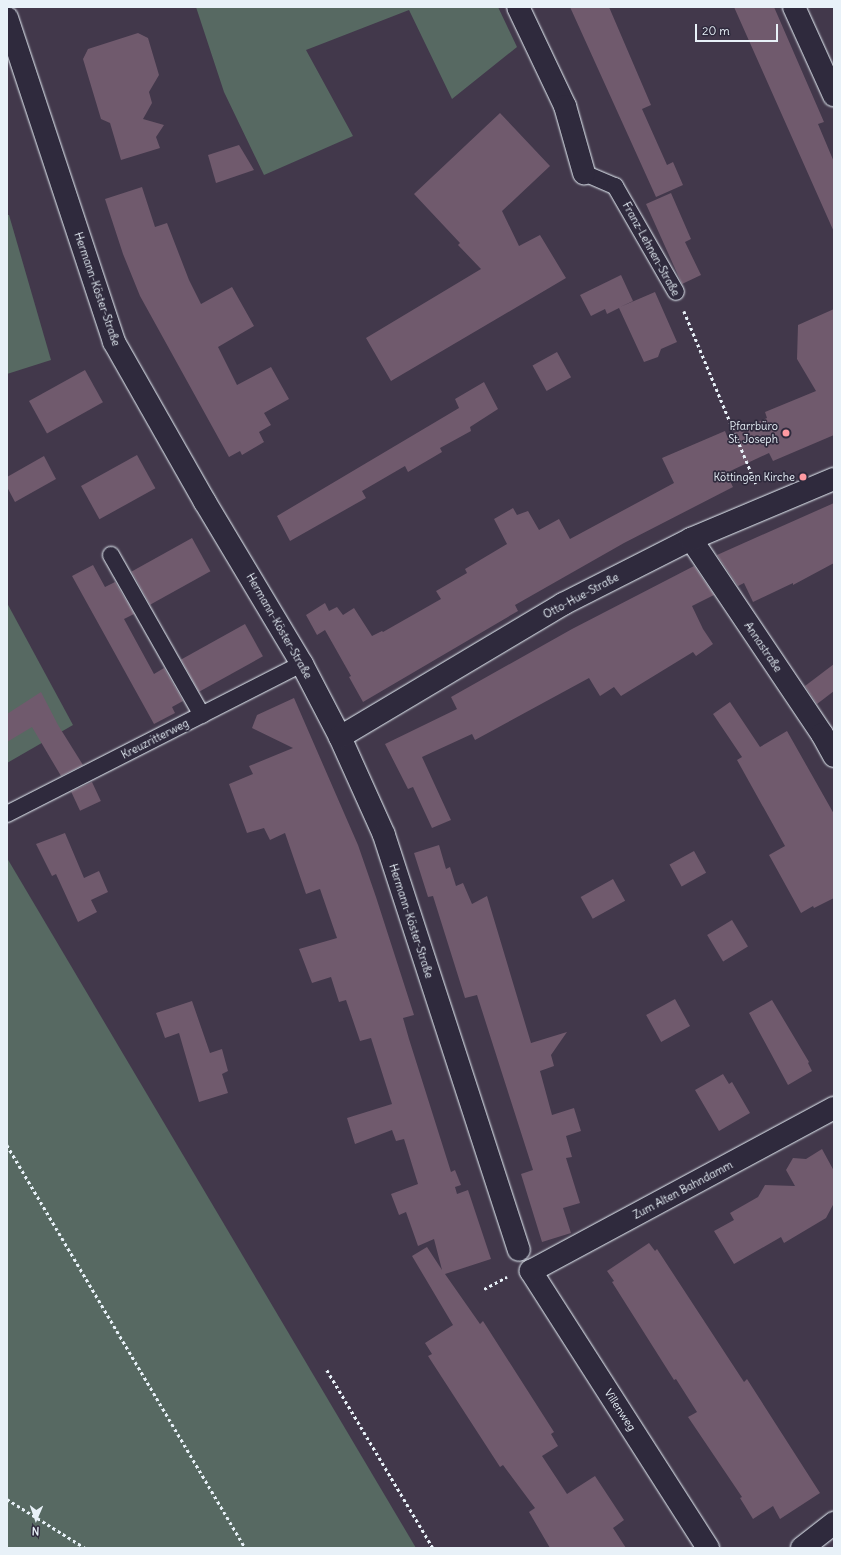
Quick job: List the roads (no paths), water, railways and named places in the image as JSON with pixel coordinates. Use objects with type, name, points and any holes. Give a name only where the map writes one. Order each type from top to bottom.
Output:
[{"type":"street","name":"Franz-Lehnen-Straße","points":[[518,7],[565,106],[584,173]]},
{"type":"street","points":[[794,7],[834,95]]},
{"type":"street","name":"Hermann-Köster-Straße","points":[[7,18],[114,342],[205,502],[302,664],[340,737],[384,835],[412,926],[519,1250]]},
{"type":"street","name":"Otto-Hue-Straße","points":[[340,737],[563,604],[691,539],[834,479]]},
{"type":"street","name":"Annastraße","points":[[691,539],[828,731],[834,756]]},
{"type":"street","name":"Zum Alten Bahndamm","points":[[531,1271],[834,1108]]},
{"type":"street","name":"Villenweg","points":[[531,1271],[708,1548]]},
{"type":"street","points":[[802,1548],[834,1523]]},
{"type":"lane","name":"Franz-Lehnen-Straße","points":[[584,173],[615,186],[676,292]]},
{"type":"lane","points":[[111,555],[202,715]]},
{"type":"lane","name":"Kreuzritterweg","points":[[7,814],[302,664]]},
{"type":"place","name":"Pfarrbüro St. Joseph","points":[[786,433]]},
{"type":"place","name":"Köttingen Kirche","points":[[803,477]]}]
